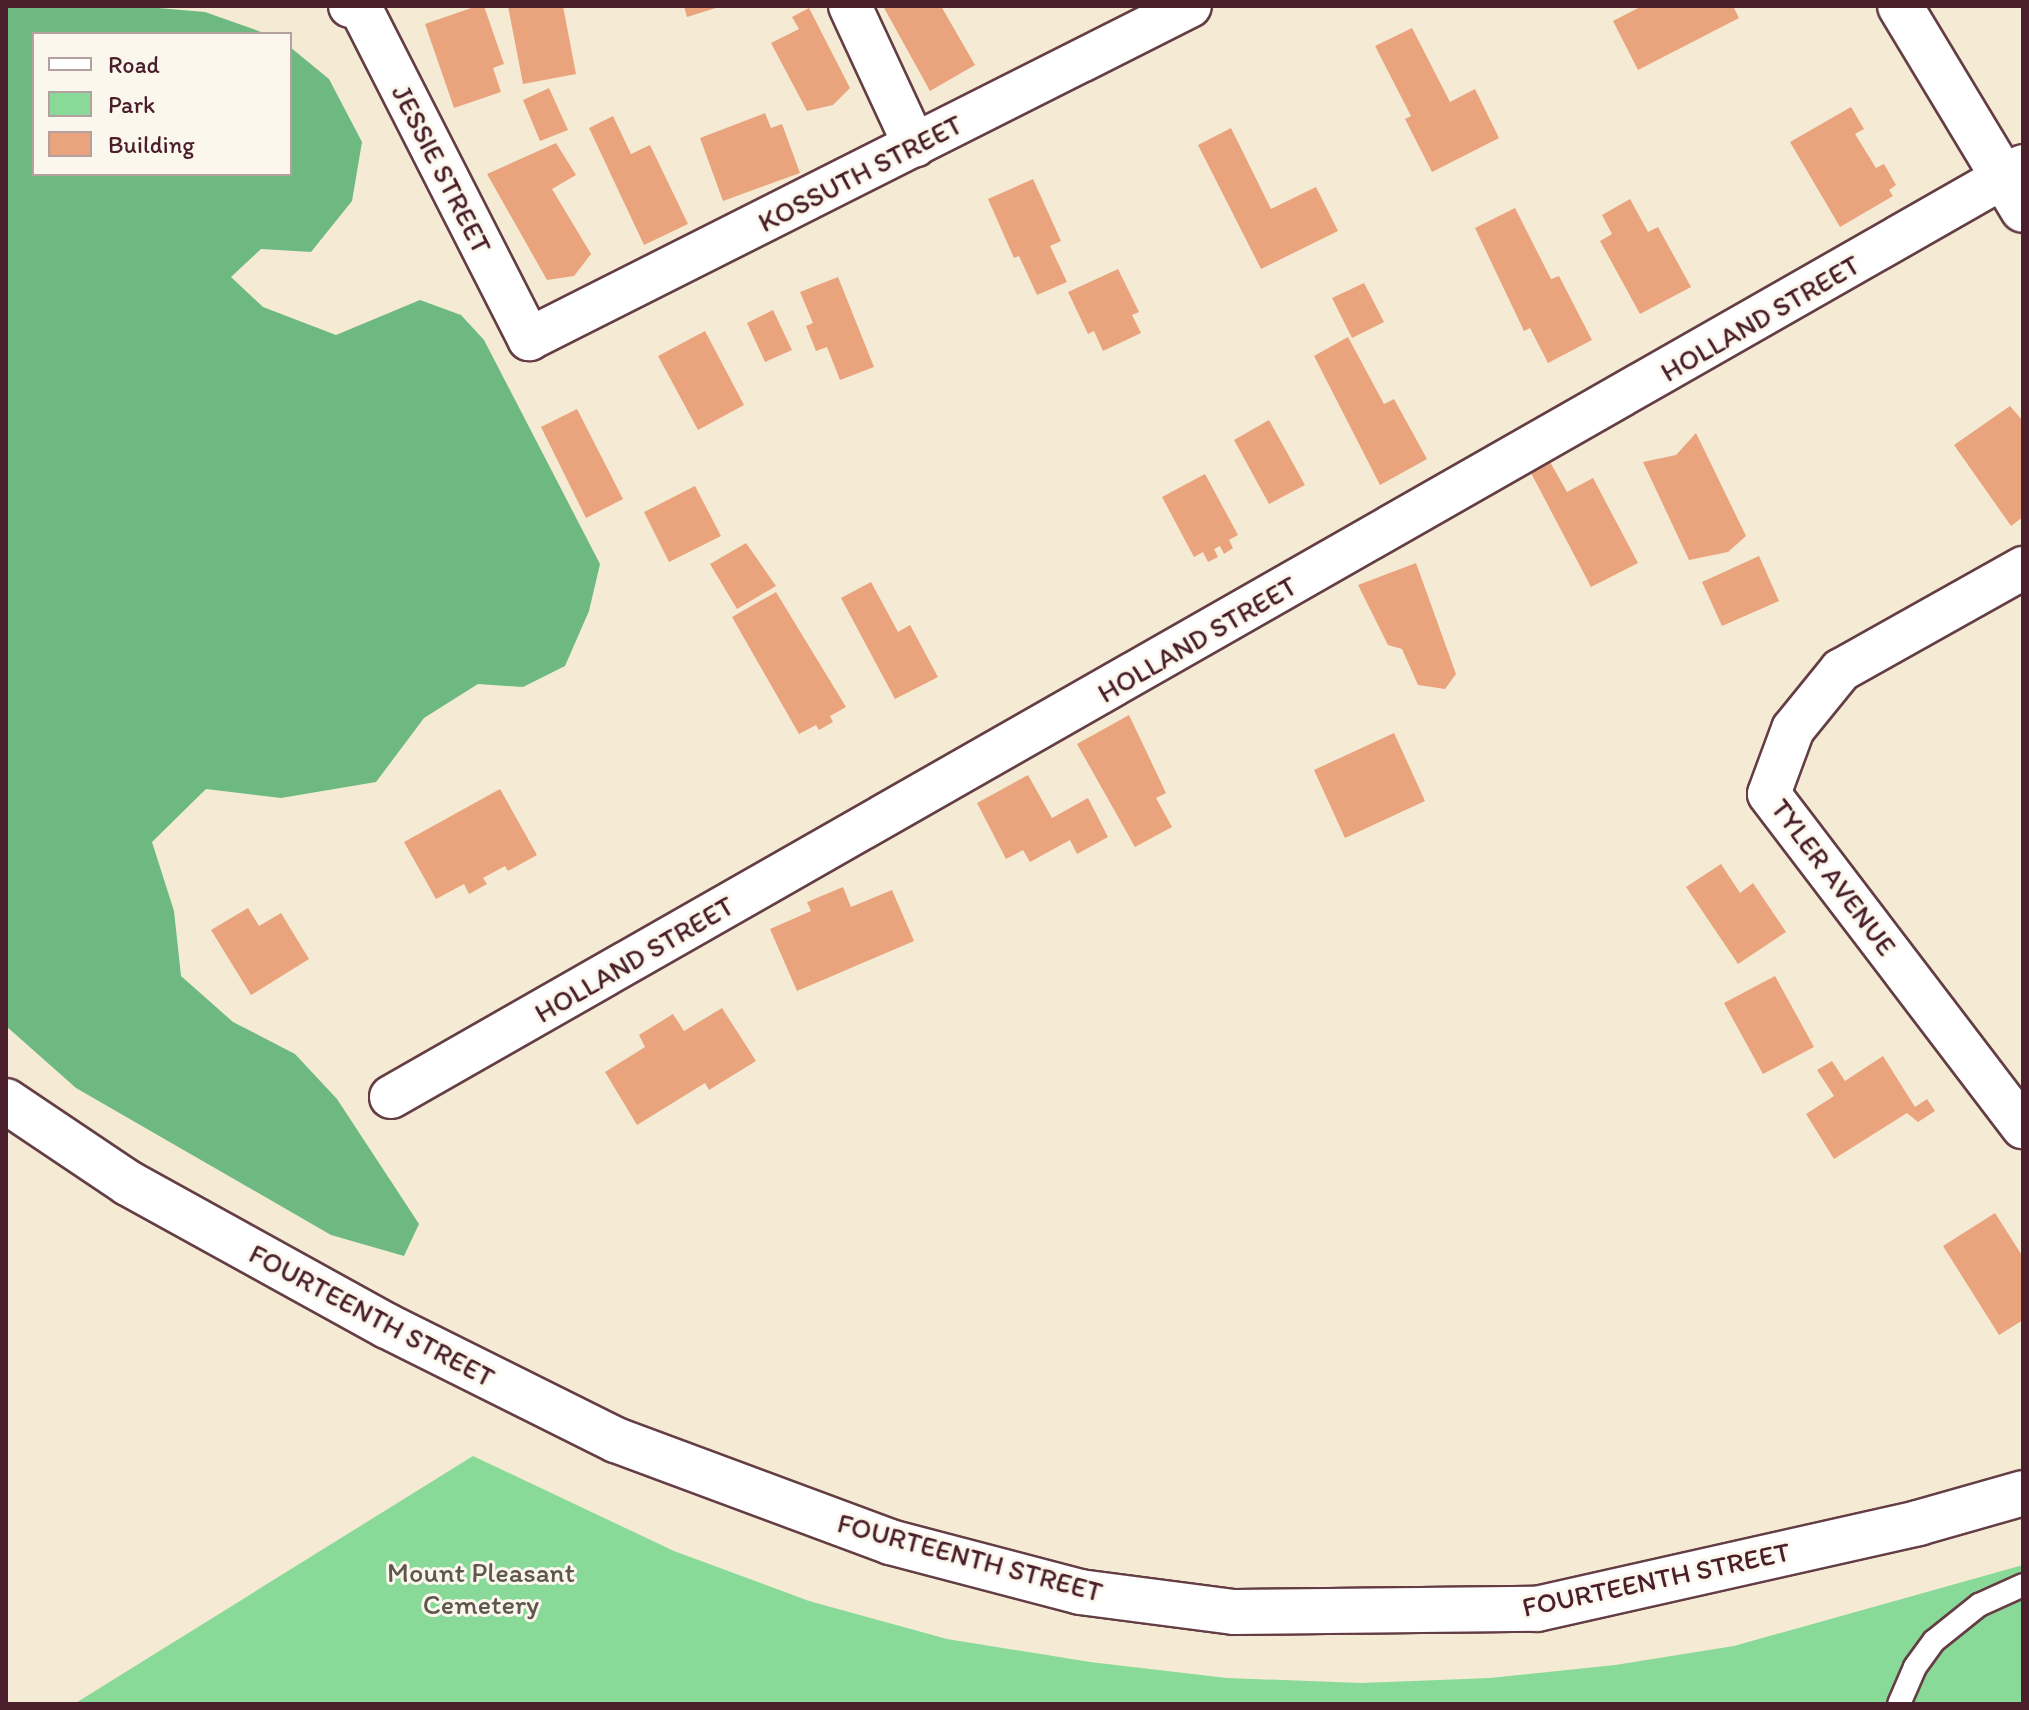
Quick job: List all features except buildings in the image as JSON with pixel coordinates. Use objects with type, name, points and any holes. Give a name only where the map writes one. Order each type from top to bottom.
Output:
[{"type":"street","name":"JESSIE STREET","points":[[358,6],[529,339]]},
{"type":"street","points":[[850,6],[915,146]]},
{"type":"street","name":"KOSSUTH STREET","points":[[529,339],[1190,6]]},
{"type":"street","points":[[1900,6],[2016,186]]},
{"type":"street","name":"HOLLAND STREET","points":[[391,1097],[2016,186]]},
{"type":"street","name":"TYLER AVENUE","points":[[2023,568],[1841,670],[1793,729],[1769,794],[2023,1127]]},
{"type":"street","name":"FOURTEENTH STREET","points":[[6,1101],[142,1190],[387,1326],[616,1440],[890,1542],[1080,1592],[1234,1612],[1537,1609],[1918,1523],[2023,1493]]},
{"type":"lane","points":[[1899,1704],[1915,1667],[1934,1641],[1979,1605],[2023,1585]]},
{"type":"green space","points":[[6,6],[134,6],[205,12],[261,32],[32,32],[32,176],[292,176],[292,49],[329,79],[362,142],[352,201],[311,252],[261,249],[231,277],[263,307],[336,335],[420,300],[461,315],[484,340],[600,564],[589,611],[565,666],[523,687],[478,684],[424,718],[376,782],[281,798],[206,789],[152,842],[174,911],[181,976],[233,1022],[295,1054],[337,1099],[419,1224],[404,1256],[331,1235],[76,1088],[6,1026]]},
{"type":"green space","name":"Mount Pleasant Cemetery","points":[[473,1456],[674,1551],[809,1601],[947,1639],[1090,1662],[1227,1678],[1361,1683],[1490,1678],[1615,1665],[1734,1646],[2023,1565],[2023,1704],[74,1704]]}]
